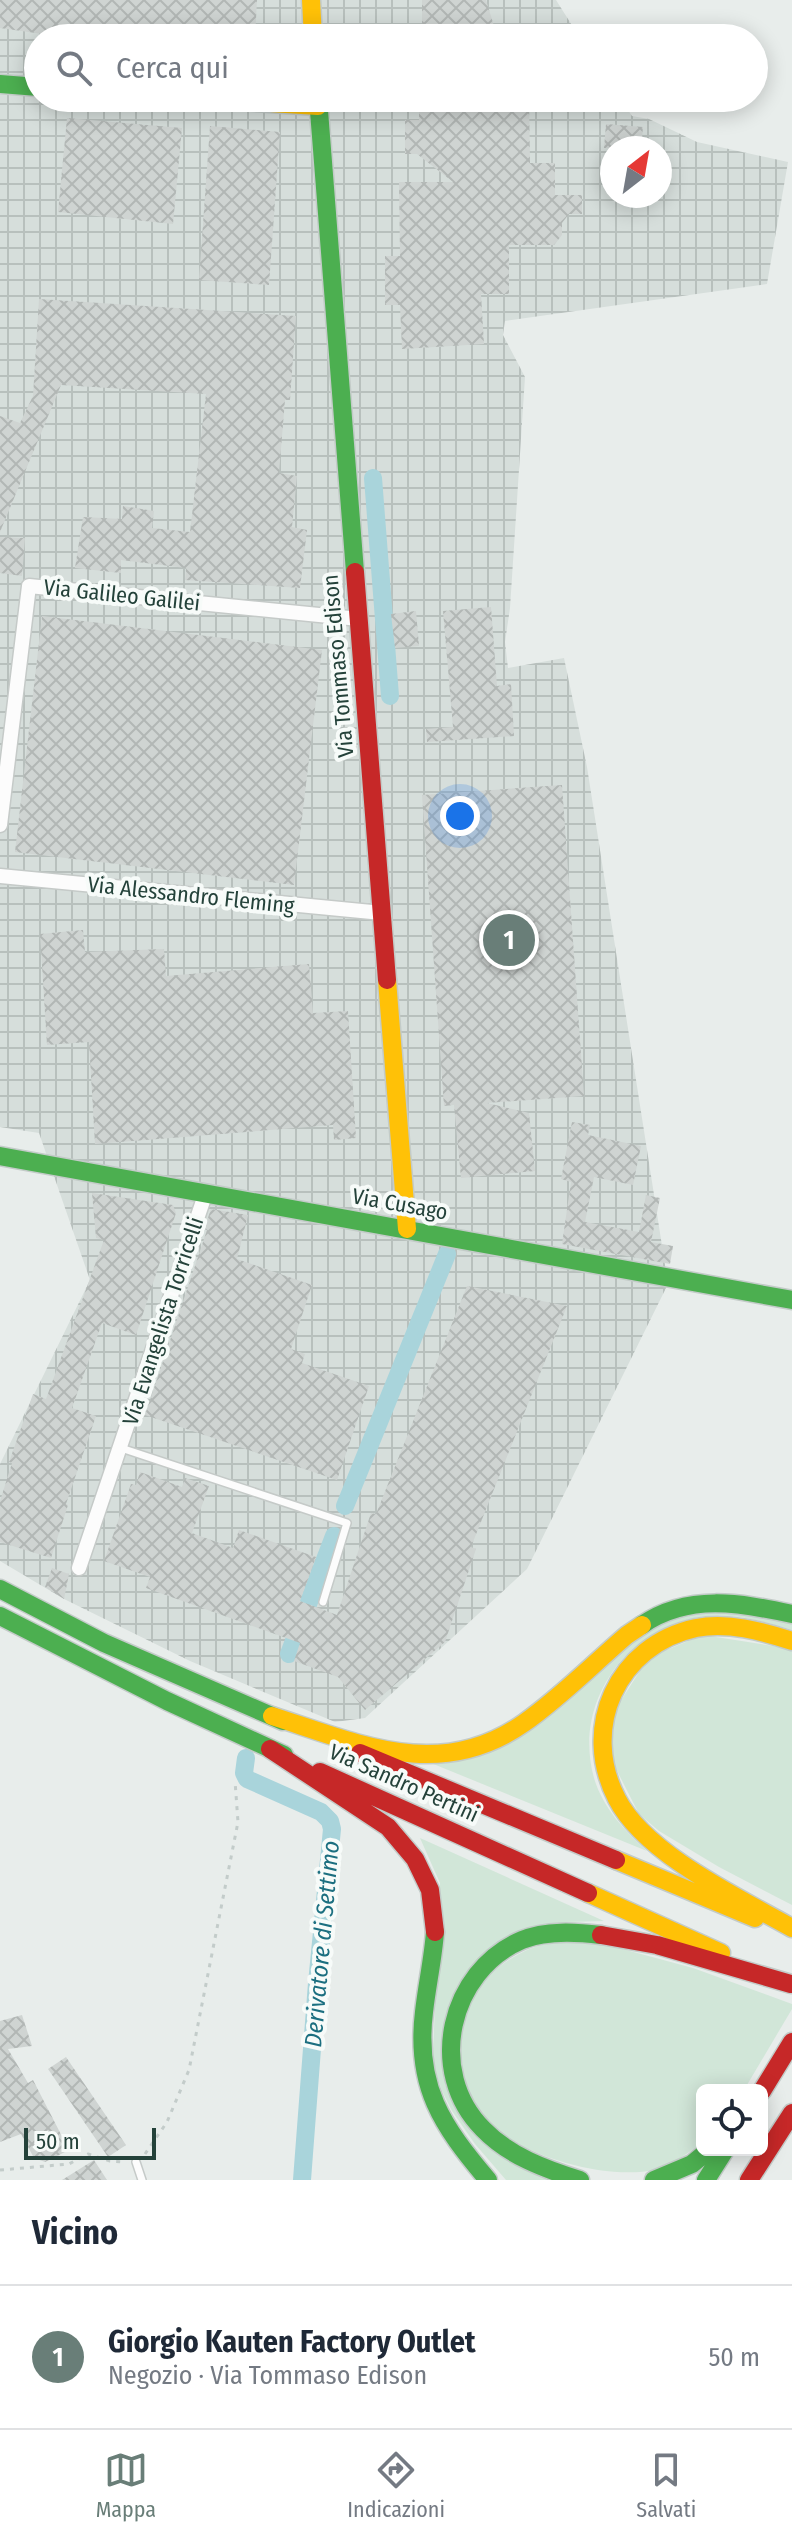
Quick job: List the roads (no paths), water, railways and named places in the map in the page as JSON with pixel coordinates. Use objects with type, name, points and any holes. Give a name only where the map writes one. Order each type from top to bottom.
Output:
[{"type":"main road","points":[[311,0],[312,24]]},
{"type":"main road","points":[[0,84],[24,86]]},
{"type":"main road","name":"Via Tommaso Edison","points":[[319,112],[407,1229]]},
{"type":"main road","name":"Via Cusago","points":[[0,1156],[792,1300]]},
{"type":"main road","name":"Via Sandro Pertini","points":[[0,1589],[40,1612],[164,1671],[792,1931]]},
{"type":"main road","points":[[272,1716],[387,1750],[428,1755],[456,1753],[484,1745],[524,1724],[623,1637],[652,1616],[675,1607],[716,1601],[792,1614]]},
{"type":"main road","name":"Via Sandro Pertini","points":[[2,1618],[270,1749],[791,1985]]},
{"type":"main road","points":[[792,1641],[764,1631],[727,1626],[696,1628],[670,1635],[645,1649],[626,1667],[610,1694],[603,1720],[601,1751],[606,1776],[618,1802],[634,1823],[694,1870],[792,1931]]},
{"type":"main road","points":[[270,1749],[388,1827],[403,1841],[427,1878],[434,1904],[436,1930],[424,2032],[426,2082],[433,2104],[448,2130],[488,2180]]},
{"type":"main road","points":[[580,2180],[539,2167],[499,2145],[472,2117],[455,2090],[449,2049],[454,2014],[468,1986],[494,1956],[525,1939],[595,1932],[646,1943],[791,1985]]},
{"type":"main road","points":[[766,2084],[788,2049]]},
{"type":"main road","points":[[749,2180],[792,2113]]},
{"type":"main road","points":[[654,2180],[692,2164],[702,2156]]},
{"type":"main road","points":[[706,2180],[721,2156]]},
{"type":"street","name":"Via Galileo Galilei","points":[[0,825],[29,586],[359,619]]},
{"type":"street","name":"Via Alessandro Fleming","points":[[0,876],[382,913]]},
{"type":"street","name":"Via Evangelista Torricelli","points":[[79,1568],[205,1195]]},
{"type":"lane","name":"Via Evangelista Torricelli","points":[[121,1448],[347,1523],[323,1602]]},
{"type":"lane","points":[[136,2162],[142,2180]]},
{"type":"waterway","name":"Derivatore di Settimo","points":[[373,478],[390,696]]},
{"type":"waterway","name":"Derivatore di Settimo","points":[[345,1506],[447,1254]]},
{"type":"waterway","name":"Derivatore di Settimo","points":[[289,1654],[334,1536]]},
{"type":"waterway","name":"Derivatore di Settimo","points":[[246,1758],[244,1773],[247,1779],[321,1812],[330,1821],[332,1829],[302,2180]]},
{"type":"place","name":"Giorgio Kauten Factory Outlet","points":[[509,940]]}]
